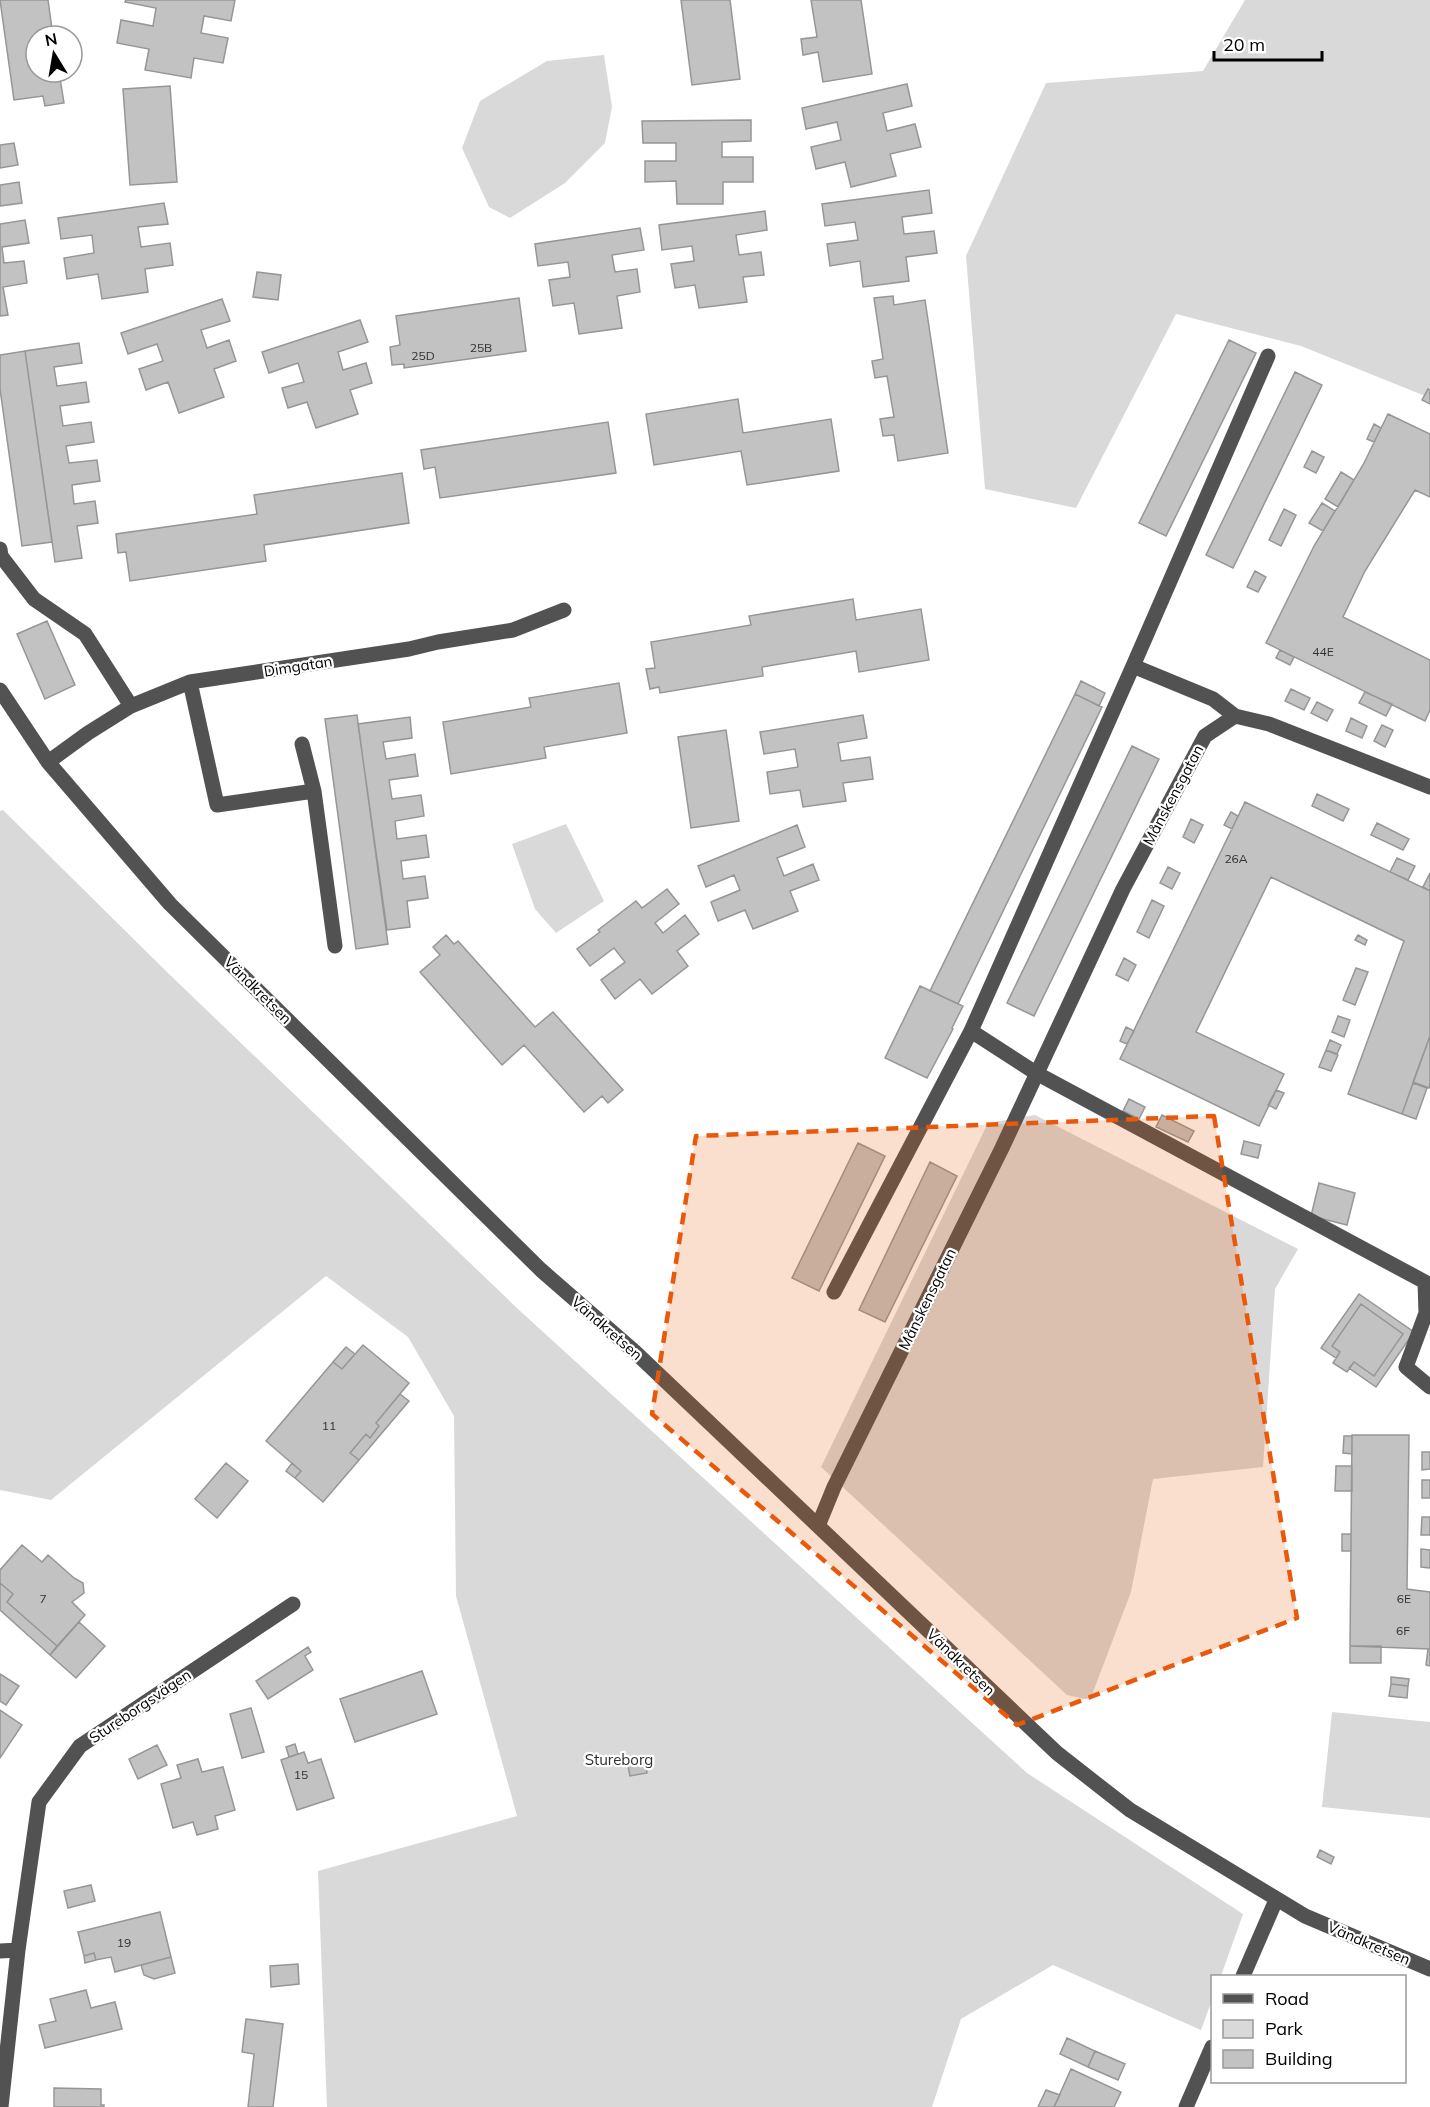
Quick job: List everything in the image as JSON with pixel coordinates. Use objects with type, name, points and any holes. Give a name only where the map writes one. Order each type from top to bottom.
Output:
[{"type":"street","points":[[834,1292],[971,1030],[1268,357]]},
{"type":"street","points":[[0,549],[1,556],[34,599],[85,634],[131,706]]},
{"type":"street","name":"Dimgatan","points":[[48,762],[131,706],[190,682],[409,649],[513,630],[564,610]]},
{"type":"street","points":[[1133,666],[1213,699],[1235,716],[1269,724],[1430,787]]},
{"type":"street","points":[[190,682],[217,805],[314,791]]},
{"type":"street","name":"Vändkretsen","points":[[2,696],[48,762],[170,904],[541,1270],[635,1352],[1057,1754],[1130,1810],[1276,1900],[1305,1916],[1430,1969]]},
{"type":"street","name":"Månskensgatan","points":[[818,1526],[834,1488],[1002,1148],[1122,889],[1205,736],[1235,716]]},
{"type":"street","points":[[302,744],[314,791],[335,946]]},
{"type":"street","points":[[971,1030],[1036,1073],[1425,1282],[1426,1313],[1406,1367],[1430,1387]]},
{"type":"street","name":"Stureborgsvägen","points":[[1,2107],[18,1950],[39,1802],[80,1746],[292,1604]]},
{"type":"street","points":[[1244,1975],[1276,1900]]},
{"type":"street","points":[[0,1951],[18,1950]]},
{"type":"street","points":[[1186,2107],[1211,2049]]},
{"type":"highlighted area","points":[[1214,1116],[1297,1618],[1017,1725],[652,1414],[696,1136]]},
{"type":"green space","points":[[1245,0],[1430,0],[1430,398],[1301,346],[1176,314],[1076,508],[985,489],[966,256],[1046,83],[1203,71]]},
{"type":"green space","points":[[604,55],[612,107],[605,143],[565,183],[510,218],[489,207],[462,148],[480,101],[547,61]]},
{"type":"green space","name":"Stureborg","points":[[3,810],[169,974],[519,1310],[1027,1773],[1243,1914],[1221,1975],[1211,1975],[1211,2003],[1201,2030],[1053,1965],[961,2019],[932,2107],[327,2107],[318,1871],[517,1816],[456,1596],[454,1416],[408,1337],[326,1276],[51,1500],[0,1490],[0,811]]},
{"type":"green space","points":[[566,824],[604,901],[556,933],[535,909],[512,844]]},
{"type":"green space","points":[[1035,1115],[1298,1249],[1275,1289],[1263,1467],[1153,1479],[1131,1592],[1090,1700],[1067,1695],[821,1467],[988,1123]]},
{"type":"green space","points":[[1332,1712],[1430,1722],[1430,1818],[1322,1807]]},
{"type":"building","points":[[0,0],[48,0],[51,24],[24,24],[24,84],[61,84],[64,103],[45,106],[43,96],[14,100]]},
{"type":"building","points":[[126,0],[235,0],[231,21],[204,16],[201,33],[228,38],[223,63],[194,58],[191,78],[145,70],[149,49],[117,43],[121,20],[153,26],[156,8],[125,2]]},
{"type":"building","points":[[681,0],[730,0],[740,79],[692,85]]},
{"type":"building","points":[[811,0],[861,0],[872,74],[823,82],[818,52],[803,55],[801,39],[817,37]]},
{"type":"building","points":[[907,84],[912,106],[883,113],[887,131],[915,124],[921,147],[890,154],[896,176],[851,187],[845,162],[816,169],[811,147],[841,140],[837,122],[806,129],[802,108]]},
{"type":"building","points":[[170,86],[177,182],[130,185],[123,89]]},
{"type":"building","points":[[751,120],[751,141],[722,142],[722,157],[753,157],[753,182],[723,182],[723,204],[677,204],[676,181],[645,182],[645,161],[676,161],[676,143],[643,143],[642,121]]},
{"type":"building","points":[[14,143],[18,165],[0,168],[0,145]]},
{"type":"building","points":[[19,182],[22,203],[0,206],[0,185]]},
{"type":"building","points":[[929,190],[932,213],[902,217],[904,234],[934,231],[937,253],[906,257],[909,281],[863,287],[860,261],[830,266],[827,244],[858,240],[855,222],[825,226],[822,204]]},
{"type":"building","points":[[164,203],[168,224],[138,227],[141,247],[170,243],[173,265],[145,269],[148,292],[102,299],[98,274],[67,279],[64,258],[94,253],[92,235],[61,239],[58,218]]},
{"type":"building","points":[[765,211],[767,230],[736,235],[739,255],[761,252],[764,275],[743,277],[747,302],[699,308],[695,285],[675,288],[671,264],[694,261],[692,246],[662,250],[659,225]]},
{"type":"building","points":[[25,220],[29,243],[2,247],[4,263],[24,261],[27,283],[3,287],[8,315],[0,316],[0,224]]},
{"type":"building","points":[[640,228],[644,250],[612,255],[615,272],[637,269],[640,292],[617,296],[622,328],[579,334],[574,303],[553,306],[549,280],[570,277],[568,262],[538,266],[535,244]]},
{"type":"building","points":[[257,272],[281,275],[278,300],[253,297]]},
{"type":"building","points":[[893,296],[894,305],[925,300],[948,453],[898,461],[894,435],[883,436],[880,419],[894,417],[887,376],[875,378],[872,361],[883,359],[874,298]]},
{"type":"building","points":[[519,298],[526,351],[404,368],[404,364],[392,365],[390,347],[400,345],[396,316]]},
{"type":"building","points":[[222,299],[230,321],[201,330],[207,348],[229,340],[236,361],[214,369],[224,397],[179,413],[168,382],[146,390],[139,369],[163,361],[157,344],[128,354],[121,333]]},
{"type":"building","points":[[360,320],[368,342],[338,352],[343,370],[366,363],[372,383],[350,390],[358,414],[316,428],[307,402],[288,408],[282,388],[304,382],[298,363],[269,373],[262,352]]},
{"type":"building","points":[[1229,340],[1256,353],[1166,536],[1139,523]]},
{"type":"building","points":[[79,343],[82,363],[54,367],[57,386],[86,382],[89,402],[60,406],[63,426],[91,422],[94,442],[66,446],[69,463],[97,460],[100,481],[72,485],[74,504],[95,501],[98,523],[77,526],[82,558],[55,562],[25,351]]},
{"type":"building","points":[[25,351],[52,542],[22,546],[0,389],[0,355]]},
{"type":"building","points":[[1295,372],[1322,385],[1233,568],[1206,555]]},
{"type":"building","points":[[1428,389],[1430,390],[1430,404],[1422,400]]},
{"type":"building","points":[[738,399],[743,433],[831,419],[839,471],[747,485],[741,451],[654,465],[646,414]]},
{"type":"building","points":[[1388,414],[1430,434],[1430,497],[1415,490],[1365,571],[1343,617],[1430,660],[1430,710],[1425,721],[1266,643],[1314,546],[1363,465]]},
{"type":"building","points":[[608,422],[616,473],[440,498],[435,467],[424,469],[421,450]]},
{"type":"building","points":[[1374,424],[1381,428],[1374,442],[1367,439]]},
{"type":"building","points":[[1312,451],[1324,457],[1316,473],[1304,467]]},
{"type":"building","points":[[1341,472],[1354,480],[1338,507],[1325,499]]},
{"type":"building","points":[[402,473],[409,523],[264,545],[266,561],[130,581],[126,552],[118,553],[116,534],[257,514],[254,495]]},
{"type":"building","points":[[1322,503],[1335,511],[1323,531],[1309,523]]},
{"type":"building","points":[[1284,509],[1296,515],[1281,546],[1269,540]]},
{"type":"building","points":[[1255,571],[1266,577],[1258,592],[1247,587]]},
{"type":"building","points":[[853,599],[856,620],[921,609],[929,660],[859,672],[856,651],[762,667],[763,676],[660,693],[659,687],[650,689],[646,669],[655,668],[651,642],[751,625],[749,616]]},
{"type":"building","points":[[47,621],[75,685],[45,699],[17,634]]},
{"type":"building","points":[[1280,650],[1294,657],[1290,665],[1276,658]]},
{"type":"building","points":[[1081,681],[1105,693],[1099,706],[1075,694]]},
{"type":"building","points":[[619,683],[627,733],[544,747],[546,758],[451,774],[443,722],[531,707],[529,698]]},
{"type":"building","points":[[1291,689],[1310,698],[1304,710],[1285,701]]},
{"type":"building","points":[[1365,692],[1392,704],[1386,716],[1359,703]]},
{"type":"building","points":[[1075,694],[1102,707],[958,1004],[930,991]]},
{"type":"building","points":[[1317,702],[1333,710],[1327,721],[1311,713]]},
{"type":"building","points":[[357,715],[388,944],[356,949],[325,719]]},
{"type":"building","points":[[863,715],[867,738],[838,743],[841,761],[870,757],[873,779],[843,783],[846,801],[803,807],[800,790],[770,794],[767,772],[798,767],[795,749],[764,754],[760,732]]},
{"type":"building","points":[[410,717],[412,738],[383,742],[386,759],[415,754],[418,776],[389,780],[392,799],[421,795],[424,816],[395,821],[397,839],[426,835],[429,857],[401,861],[403,879],[425,876],[428,898],[407,901],[410,927],[387,930],[358,724]]},
{"type":"building","points":[[1351,718],[1367,726],[1362,738],[1346,731]]},
{"type":"building","points":[[1382,725],[1393,730],[1385,747],[1374,741]]},
{"type":"building","points":[[726,730],[739,821],[691,828],[678,737]]},
{"type":"building","points":[[1132,746],[1159,759],[1034,1016],[1007,1003]]},
{"type":"building","points":[[1317,794],[1349,809],[1343,821],[1312,806]]},
{"type":"building","points":[[1245,802],[1430,891],[1430,1036],[1402,1114],[1348,1094],[1404,941],[1271,877],[1196,1032],[1284,1074],[1259,1126],[1120,1059]]},
{"type":"building","points":[[1231,812],[1238,816],[1232,829],[1224,825]]},
{"type":"building","points":[[1191,819],[1203,825],[1194,843],[1183,837]]},
{"type":"building","points":[[1377,823],[1409,839],[1403,850],[1371,835]]},
{"type":"building","points":[[797,825],[805,847],[777,858],[784,876],[813,864],[819,880],[790,891],[798,911],[753,929],[745,910],[718,921],[711,902],[740,890],[734,875],[706,887],[698,866]]},
{"type":"building","points":[[1397,858],[1415,866],[1408,880],[1390,872]]},
{"type":"building","points":[[1168,867],[1180,873],[1172,889],[1160,883]]},
{"type":"building","points":[[1430,873],[1430,891],[1423,887]]},
{"type":"building","points":[[667,889],[679,904],[655,923],[663,933],[685,915],[699,934],[677,951],[688,966],[652,994],[640,979],[615,999],[601,980],[625,962],[614,948],[590,966],[577,949],[636,901],[642,908]]},
{"type":"building","points":[[1152,900],[1164,906],[1149,938],[1137,932]]},
{"type":"building","points":[[446,935],[454,944],[458,941],[535,1027],[553,1012],[623,1090],[608,1103],[602,1096],[584,1112],[524,1045],[502,1065],[420,972],[440,955],[433,947]]},
{"type":"building","points":[[1358,935],[1367,940],[1365,945],[1355,940]]},
{"type":"building","points":[[1124,958],[1136,965],[1128,981],[1116,975]]},
{"type":"building","points":[[1356,968],[1368,972],[1355,1005],[1343,1000]]},
{"type":"building","points":[[920,986],[963,1006],[927,1078],[885,1058]]},
{"type":"building","points":[[1338,1016],[1350,1020],[1344,1037],[1332,1032]]},
{"type":"building","points":[[1126,1027],[1134,1031],[1127,1044],[1120,1041]]},
{"type":"building","points":[[1430,1036],[1430,1084],[1429,1088],[1413,1082]]},
{"type":"building","points":[[1330,1040],[1341,1045],[1337,1054],[1326,1050]]},
{"type":"building","points":[[1326,1050],[1338,1055],[1331,1071],[1319,1067]]},
{"type":"building","points":[[1413,1083],[1427,1088],[1416,1119],[1402,1114]]},
{"type":"building","points":[[1276,1090],[1284,1093],[1276,1109],[1268,1105]]},
{"type":"building","points":[[1129,1099],[1145,1107],[1139,1119],[1123,1111]]},
{"type":"building","points":[[1162,1115],[1194,1131],[1188,1142],[1156,1127]]},
{"type":"building","points":[[1244,1141],[1261,1145],[1258,1158],[1241,1154]]},
{"type":"building","points":[[858,1143],[885,1156],[819,1291],[792,1278]]},
{"type":"building","points":[[930,1162],[957,1176],[885,1322],[859,1310]]},
{"type":"building","points":[[1319,1183],[1355,1193],[1347,1225],[1311,1216]]},
{"type":"building","points":[[1359,1294],[1414,1332],[1376,1387],[1349,1368],[1354,1362],[1374,1376],[1403,1334],[1361,1304],[1332,1346],[1340,1352],[1336,1358],[1321,1348]]},
{"type":"building","points":[[1361,1304],[1403,1334],[1374,1376],[1354,1362],[1347,1372],[1333,1363],[1340,1352],[1332,1346]]},
{"type":"building","points":[[363,1345],[409,1383],[376,1423],[379,1426],[370,1438],[366,1434],[350,1453],[359,1460],[323,1502],[295,1478],[301,1471],[266,1441],[333,1362],[342,1369]]},
{"type":"building","points":[[346,1347],[355,1354],[342,1369],[333,1362]]},
{"type":"building","points":[[400,1394],[409,1401],[359,1460],[350,1453],[366,1434],[370,1438],[379,1426],[376,1423]]},
{"type":"building","points":[[1352,1435],[1409,1435],[1407,1589],[1430,1592],[1430,1649],[1350,1646]]},
{"type":"building","points":[[1344,1436],[1352,1436],[1352,1454],[1343,1453]]},
{"type":"building","points":[[1422,1452],[1430,1452],[1430,1469],[1422,1470]]},
{"type":"building","points":[[226,1463],[248,1481],[217,1518],[195,1499]]},
{"type":"building","points":[[292,1463],[301,1471],[295,1478],[286,1471]]},
{"type":"building","points":[[1336,1466],[1352,1466],[1352,1491],[1335,1491]]},
{"type":"building","points":[[1422,1480],[1430,1480],[1430,1498],[1422,1498]]},
{"type":"building","points":[[1422,1517],[1430,1517],[1430,1535],[1421,1535]]},
{"type":"building","points":[[1342,1534],[1351,1534],[1351,1551],[1342,1551]]},
{"type":"building","points":[[22,1545],[42,1562],[48,1555],[83,1583],[84,1593],[72,1602],[85,1615],[57,1646],[7,1602],[13,1594],[0,1583],[0,1570]]},
{"type":"building","points":[[1421,1549],[1430,1550],[1430,1568],[1421,1567]]},
{"type":"building","points":[[0,1583],[13,1594],[7,1602],[57,1646],[50,1655],[0,1610]]},
{"type":"building","points":[[79,1622],[105,1646],[76,1678],[50,1655]]},
{"type":"building","points":[[1350,1646],[1381,1646],[1381,1663],[1350,1663]]},
{"type":"building","points":[[308,1647],[311,1652],[305,1656],[313,1670],[268,1699],[256,1681]]},
{"type":"building","points":[[1428,1649],[1430,1649],[1430,1666],[1426,1665]]},
{"type":"building","points":[[422,1671],[437,1714],[355,1742],[340,1699]]},
{"type":"building","points":[[0,1674],[19,1686],[6,1705],[0,1701]]},
{"type":"building","points":[[1391,1677],[1409,1679],[1408,1686],[1391,1684]]},
{"type":"building","points":[[1391,1684],[1408,1686],[1407,1698],[1389,1696]]},
{"type":"building","points":[[251,1708],[264,1752],[242,1758],[230,1714]]},
{"type":"building","points":[[0,1710],[22,1725],[0,1758]]},
{"type":"building","points":[[295,1744],[298,1754],[289,1757],[286,1747]]},
{"type":"building","points":[[157,1745],[167,1765],[138,1779],[129,1759]]},
{"type":"building","points":[[304,1752],[308,1763],[321,1759],[334,1798],[297,1810],[281,1760]]},
{"type":"building","points":[[645,1758],[647,1773],[630,1776],[627,1761]]},
{"type":"building","points":[[198,1759],[202,1772],[223,1767],[235,1810],[215,1816],[218,1829],[197,1835],[193,1822],[173,1828],[161,1784],[181,1778],[177,1765]]},
{"type":"building","points":[[1320,1850],[1334,1857],[1331,1864],[1317,1857]]},
{"type":"building","points":[[91,1885],[95,1901],[68,1908],[64,1891]]},
{"type":"building","points":[[160,1912],[171,1957],[115,1972],[111,1957],[96,1960],[94,1953],[84,1956],[78,1932]]},
{"type":"building","points":[[94,1953],[96,1960],[85,1963],[84,1956]]},
{"type":"building","points":[[171,1957],[175,1973],[154,1979],[144,1975],[141,1965]]},
{"type":"building","points":[[298,1964],[299,1984],[271,1987],[270,1966]]},
{"type":"building","points":[[86,1990],[91,2008],[115,2002],[122,2029],[45,2048],[39,2025],[56,2021],[50,1999]]},
{"type":"building","points":[[246,2019],[283,2024],[273,2107],[248,2107],[254,2054],[242,2052]]},
{"type":"building","points":[[1067,2038],[1095,2051],[1088,2067],[1060,2054]]},
{"type":"building","points":[[1095,2051],[1125,2064],[1118,2080],[1088,2067]]},
{"type":"building","points":[[1071,2069],[1121,2092],[1114,2107],[1054,2107]]},
{"type":"building","points":[[54,2088],[101,2089],[101,2105],[104,2107],[54,2107]]},
{"type":"building","points":[[1046,2090],[1060,2095],[1054,2107],[1038,2107]]}]
